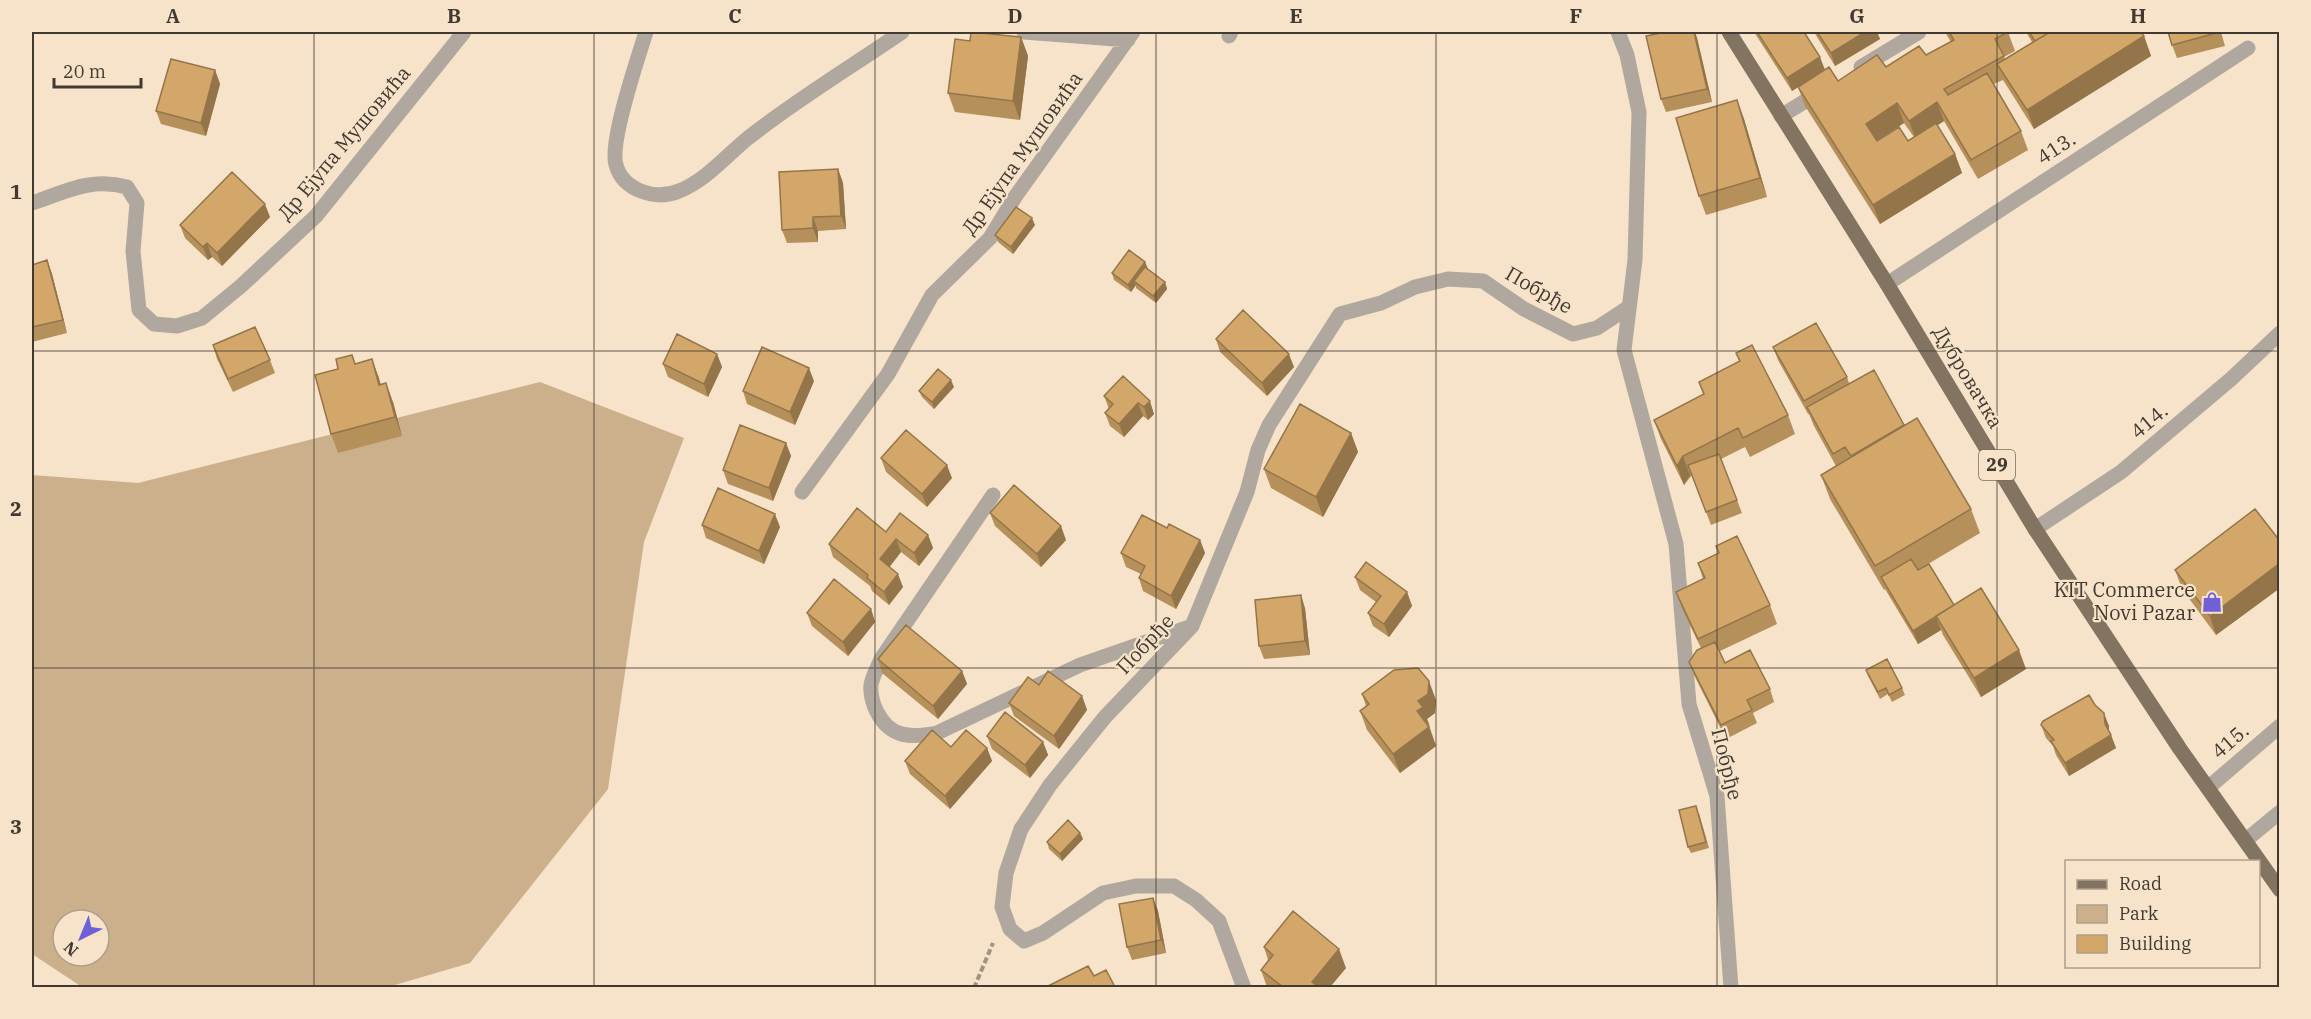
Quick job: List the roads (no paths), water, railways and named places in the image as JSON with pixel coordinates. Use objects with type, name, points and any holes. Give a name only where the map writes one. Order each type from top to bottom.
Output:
[{"type":"main road","name":"Дубровачка","points":[[1729,32],[1887,284],[2035,529],[2180,749],[2260,860]]},
{"type":"main road","name":"Дубровачка","points":[[2260,861],[2280,890]]},
{"type":"street","name":"Др Ејупа Мушовића","points":[[32,204],[83,185],[106,181],[127,187],[137,203],[134,251],[139,310],[154,324],[177,326],[202,318],[316,216],[464,32]]},
{"type":"street","points":[[646,32],[618,132],[615,163],[625,183],[650,195],[678,192],[704,176],[748,138],[902,32]]},
{"type":"street","name":"Др Ејупа Мушовића","points":[[1024,32],[1130,36]]},
{"type":"street","name":"Побрђе","points":[[1618,32],[1627,55],[1639,112],[1635,260],[1624,350],[1676,544],[1689,704],[1717,796],[1731,987]]},
{"type":"street","points":[[1850,74],[1919,32]]},
{"type":"street","name":"Др Ејупа Мушовића","points":[[802,492],[888,374],[933,295],[990,238],[1015,197],[1130,36]]},
{"type":"street","name":"413.","points":[[1887,284],[2248,48]]},
{"type":"street","points":[[1781,116],[1830,86]]},
{"type":"street","name":"Побрђе","points":[[1245,987],[1219,921],[1196,900],[1174,886],[1136,886],[1103,893],[1043,933],[1024,941],[1010,929],[1002,908],[1006,873],[1021,829],[1050,785],[1105,717],[1192,626],[1247,492],[1265,433],[1340,314],[1381,303],[1415,287],[1448,279],[1483,281],[1524,309],[1573,334],[1596,327],[1629,307]]},
{"type":"street","name":"414.","points":[[2035,529],[2121,472],[2231,379],[2280,333]]},
{"type":"street","points":[[993,495],[881,659],[871,685],[874,706],[883,724],[898,735],[917,737],[937,733],[1080,665],[1192,626]]},
{"type":"street","name":"415.","points":[[2209,787],[2280,726]]},
{"type":"street","points":[[2246,840],[2280,812]]},
{"type":"place","name":"KIT Commerce Novi Pazar","points":[[2212,602]]}]
